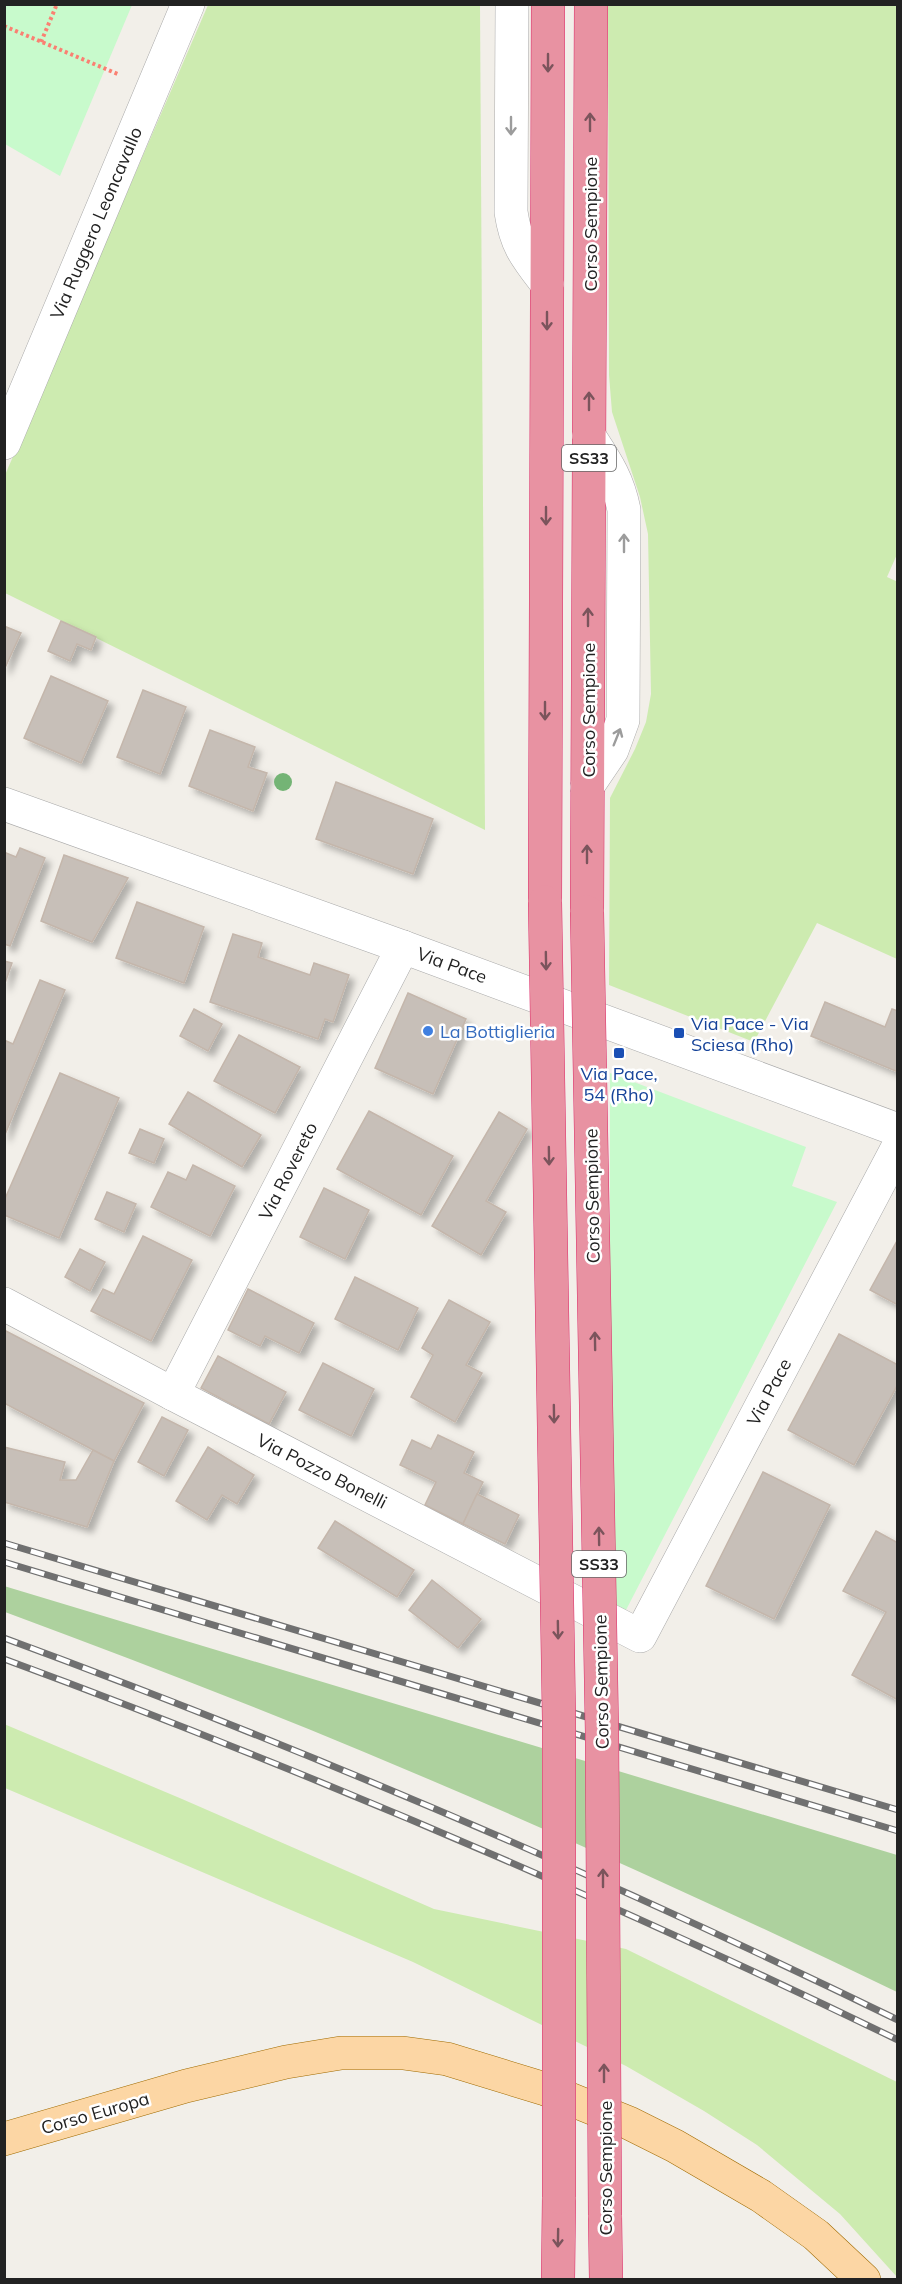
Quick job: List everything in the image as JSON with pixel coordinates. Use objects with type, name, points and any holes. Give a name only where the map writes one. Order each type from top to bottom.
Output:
[{"type":"highway","name":"SS33","points":[[548,4],[545,902],[559,1719],[558,2280]]},
{"type":"highway","name":"Corso Sempione","points":[[591,4],[587,912],[602,1722],[606,2280]]},
{"type":"main road","name":"Corso Europa","points":[[4,2139],[186,2086],[286,2062],[341,2053],[404,2053],[447,2059],[545,2089],[629,2123],[675,2146],[761,2196],[816,2235],[864,2280]]},
{"type":"street","name":"Via Ruggero Leoncavallo","points":[[4,443],[188,4]]},
{"type":"street","points":[[512,4],[511,212],[514,234],[522,252],[547,284]]},
{"type":"street","name":"Via Pace","points":[[4,804],[403,947],[897,1130]]},
{"type":"street","name":"Via Rovereto","points":[[173,1394],[403,947]]},
{"type":"street","name":"Via Pace","points":[[640,1636],[897,1147]]},
{"type":"street","name":"Via Pozzo Bonelli","points":[[4,1304],[640,1636]]},
{"type":"path","points":[[41,42],[57,4]]},
{"type":"path","points":[[4,26],[152,88]]},
{"type":"green space","points":[[5,4],[132,5],[60,176],[5,144]]},
{"type":"green space","points":[[208,5],[480,5],[485,830],[5,593],[5,475]]},
{"type":"green space","points":[[608,5],[897,5],[898,552],[887,577],[898,582],[897,959],[817,923],[754,1042],[609,985],[610,798],[646,722],[651,694],[648,534],[640,497],[612,412],[609,375]]},
{"type":"green space","points":[[610,1073],[806,1147],[792,1186],[837,1202],[626,1610],[610,1602]]},
{"type":"green space","points":[[4,1586],[897,1855],[897,1992],[632,1869],[431,1780],[319,1733],[5,1612]]},
{"type":"green space","points":[[4,1724],[434,1909],[626,1949],[897,2082],[897,2277],[840,2214],[757,2145],[626,2066],[413,1962],[5,1788]]},
{"type":"building","points":[[61,621],[96,637],[91,650],[77,644],[70,661],[48,651]]},
{"type":"building","points":[[4,626],[21,633],[4,670]]},
{"type":"building","points":[[51,676],[108,701],[81,763],[24,738]]},
{"type":"building","points":[[143,690],[186,707],[160,774],[117,757]]},
{"type":"building","points":[[210,730],[255,747],[248,767],[267,773],[253,811],[189,786]]},
{"type":"building","points":[[336,782],[433,819],[413,874],[316,839]]},
{"type":"building","points":[[20,848],[45,858],[10,946],[4,944],[4,852],[16,857]]},
{"type":"building","points":[[64,855],[128,878],[92,942],[41,921]]},
{"type":"building","points":[[137,902],[204,927],[184,983],[116,958]]},
{"type":"building","points":[[233,934],[262,943],[258,957],[310,975],[314,963],[349,975],[333,1022],[325,1019],[318,1039],[210,1002]]},
{"type":"building","points":[[4,961],[12,963],[4,986]]},
{"type":"building","points":[[40,980],[65,990],[4,1137],[4,1040],[13,1044]]},
{"type":"building","points":[[408,993],[466,1019],[433,1094],[375,1068]]},
{"type":"building","points":[[825,1002],[885,1027],[892,1009],[898,1011],[898,1072],[811,1036]]},
{"type":"building","points":[[194,1009],[222,1024],[208,1051],[180,1036]]},
{"type":"building","points":[[239,1035],[300,1067],[275,1113],[214,1081]]},
{"type":"building","points":[[60,1073],[119,1098],[59,1238],[4,1215],[4,1201]]},
{"type":"building","points":[[188,1092],[261,1135],[242,1167],[169,1124]]},
{"type":"building","points":[[369,1111],[453,1156],[421,1215],[337,1169]]},
{"type":"building","points":[[499,1112],[527,1129],[486,1201],[506,1212],[481,1255],[432,1226]]},
{"type":"building","points":[[140,1129],[164,1139],[154,1163],[129,1153]]},
{"type":"building","points":[[193,1165],[235,1186],[210,1236],[151,1207],[168,1172],[186,1180]]},
{"type":"building","points":[[324,1188],[369,1210],[345,1259],[300,1237]]},
{"type":"building","points":[[107,1192],[136,1204],[124,1232],[95,1219]]},
{"type":"building","points":[[143,1236],[192,1260],[151,1341],[91,1311],[103,1289],[114,1294]]},
{"type":"building","points":[[898,1239],[898,1305],[870,1290]]},
{"type":"building","points":[[80,1249],[105,1262],[90,1291],[65,1277]]},
{"type":"building","points":[[355,1277],[418,1308],[398,1350],[335,1319]]},
{"type":"building","points":[[248,1289],[314,1323],[299,1353],[265,1336],[260,1346],[228,1330]]},
{"type":"building","points":[[449,1300],[490,1322],[466,1365],[482,1373],[455,1422],[411,1397],[433,1355],[422,1348]]},
{"type":"building","points":[[4,1330],[144,1403],[114,1461],[4,1403]]},
{"type":"building","points":[[839,1334],[898,1365],[898,1384],[854,1465],[788,1430]]},
{"type":"building","points":[[218,1356],[286,1392],[269,1424],[201,1388]]},
{"type":"building","points":[[323,1363],[374,1389],[351,1436],[299,1410]]},
{"type":"building","points":[[162,1417],[188,1430],[164,1476],[138,1462]]},
{"type":"building","points":[[438,1435],[474,1452],[464,1473],[483,1482],[463,1524],[425,1505],[436,1482],[400,1465],[412,1440],[431,1449]]},
{"type":"building","points":[[4,1447],[65,1462],[60,1480],[76,1480],[93,1450],[114,1461],[87,1527],[4,1502]]},
{"type":"building","points":[[208,1447],[254,1475],[237,1504],[222,1495],[207,1520],[176,1501]]},
{"type":"building","points":[[763,1472],[830,1505],[774,1619],[706,1586]]},
{"type":"building","points":[[477,1494],[519,1515],[505,1544],[463,1524]]},
{"type":"building","points":[[335,1521],[414,1570],[397,1597],[318,1548]]},
{"type":"building","points":[[876,1531],[898,1543],[898,1700],[852,1675],[886,1612],[843,1591]]},
{"type":"building","points":[[432,1580],[481,1619],[458,1648],[409,1610]]},
{"type":"railway","points":[[4,1543],[898,1810]]},
{"type":"railway","points":[[4,1562],[898,1831]]},
{"type":"railway","points":[[4,1638],[231,1725],[456,1818],[678,1916],[898,2020]]},
{"type":"railway","points":[[4,1659],[231,1746],[455,1839],[678,1937],[898,2040]]},
{"type":"place","name":"La Bottiglieria","points":[[428,1031]]},
{"type":"place","name":"Via Pace - Via Sciesa (Rho)","points":[[679,1033]]},
{"type":"place","name":"Via Pace, 54 (Rho)","points":[[619,1053]]}]
